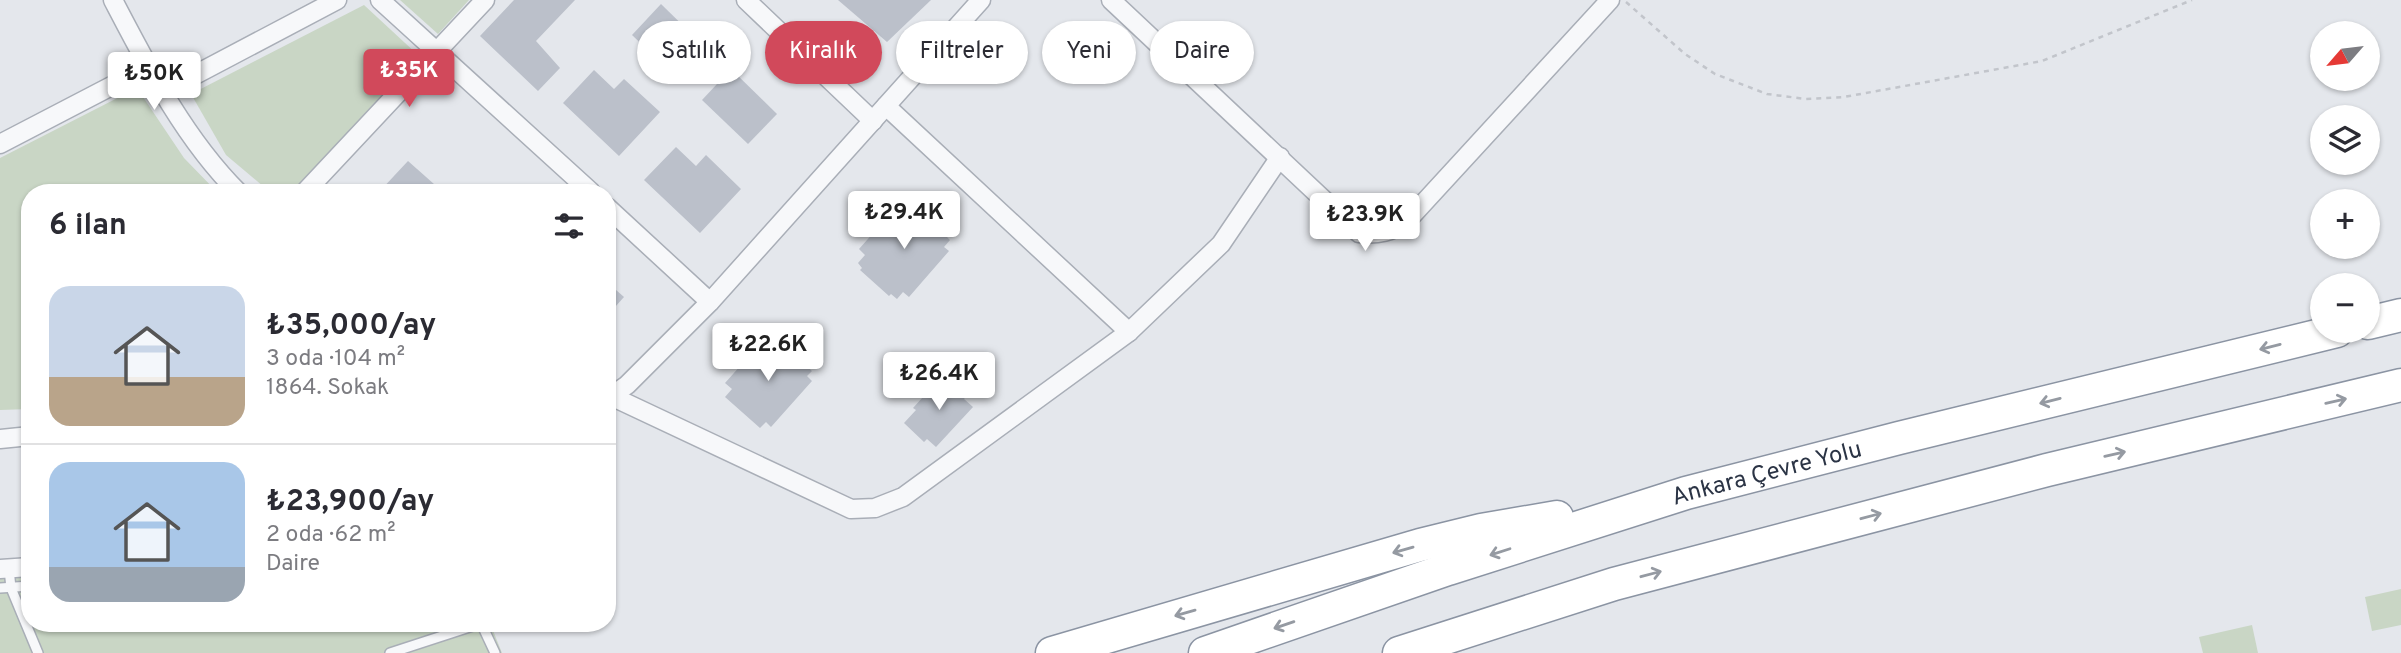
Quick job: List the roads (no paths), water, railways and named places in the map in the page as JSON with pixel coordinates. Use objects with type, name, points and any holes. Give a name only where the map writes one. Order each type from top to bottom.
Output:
[{"type":"highway","points":[[2380,320],[2401,315]]},
{"type":"highway","name":"Ankara Çevre Yolu","points":[[1205,653],[1448,569],[1686,493],[2310,338]]},
{"type":"highway","points":[[1399,653],[1614,584],[2047,470],[2401,385]]},
{"type":"highway","points":[[1052,653],[1481,530],[1686,493]]},
{"type":"highway","points":[[1465,653],[1614,584]]},
{"type":"street","points":[[113,0],[148,67],[190,133],[230,184]]},
{"type":"street","points":[[162,89],[191,77],[337,0]]},
{"type":"street","points":[[380,0],[582,184]]},
{"type":"street","points":[[312,184],[485,0]]},
{"type":"street","points":[[746,0],[873,121]]},
{"type":"street","points":[[616,392],[710,302],[981,0]]},
{"type":"street","points":[[1111,0],[1359,233],[1381,233],[1406,221],[1610,0]]},
{"type":"street","points":[[0,144],[148,67]]},
{"type":"street","points":[[886,106],[1129,332]]},
{"type":"street","points":[[616,401],[851,509],[875,508],[903,497],[1129,332],[1221,244],[1280,157]]},
{"type":"street","points":[[616,215],[710,302]]},
{"type":"street","points":[[0,439],[21,437]]},
{"type":"lane","points":[[4,569],[21,612]]},
{"type":"lane","points":[[0,588],[21,587]]},
{"type":"lane","points":[[29,632],[38,653]]},
{"type":"lane","points":[[390,653],[454,632]]},
{"type":"lane","points":[[486,632],[495,653]]}]
